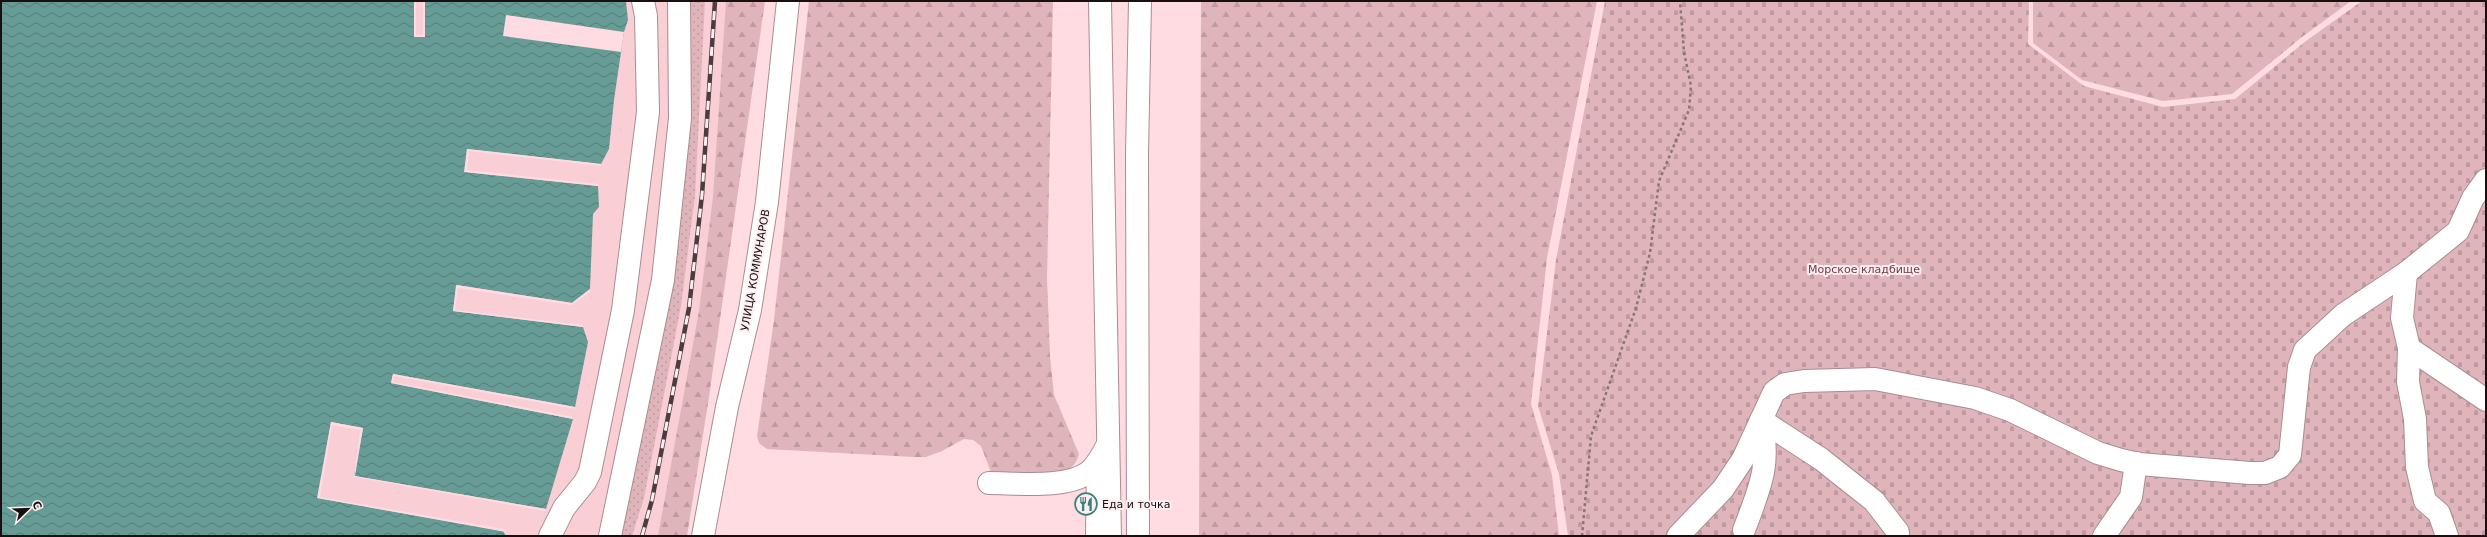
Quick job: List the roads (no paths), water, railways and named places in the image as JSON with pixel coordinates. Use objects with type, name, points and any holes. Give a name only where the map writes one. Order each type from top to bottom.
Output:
[{"type":"main road","points":[[550,536],[564,508],[585,482],[590,472],[623,310],[648,112],[646,16],[643,1]]},
{"type":"main road","points":[[610,536],[663,280],[680,118],[679,1]]},
{"type":"main road","name":"УЛИЦА КОММУНАРОВ","points":[[703,536],[727,407],[750,310],[767,202],[788,1]]},
{"type":"main road","points":[[1100,1],[1103,453],[1110,536]]},
{"type":"main road","points":[[1138,536],[1137,154],[1140,1]]},
{"type":"main road","points":[[1678,536],[1723,489],[1743,459],[1774,392],[1784,384],[1826,379],[1875,379],[1975,398],[2010,410],[2098,453],[2136,463],[2250,473],[2265,473],[2280,467],[2290,455],[2299,367],[2306,350],[2343,315],[2406,273],[2458,231],[2473,198],[2486,180]]},
{"type":"main road","points":[[2406,273],[2402,318],[2409,348],[2408,382],[2415,419],[2417,467],[2424,501],[2439,513],[2447,536]]},
{"type":"main road","points":[[2409,348],[2418,356],[2486,400]]},
{"type":"main road","points":[[1744,530],[1758,493],[1766,462],[1766,444],[1761,420]]},
{"type":"main road","points":[[1761,420],[1821,458],[1868,496],[1899,535]]},
{"type":"main road","points":[[989,483],[1070,481],[1084,475],[1103,453]]},
{"type":"main road","points":[[1097,536],[1103,453]]},
{"type":"main road","points":[[2104,536],[2131,497],[2136,463]]},
{"type":"water","points":[[1,1],[414,1],[414,37],[425,37],[425,1],[626,1],[628,20],[624,32],[614,100],[609,149],[601,164],[467,149],[465,172],[598,186],[599,207],[593,214],[590,289],[572,303],[457,285],[453,311],[583,327],[588,342],[575,407],[393,374],[391,383],[573,419],[546,509],[354,476],[363,428],[331,422],[318,498],[503,531],[506,536],[1,536]]},
{"type":"railway","points":[[642,536],[652,500],[689,308],[702,195],[715,1]]},
{"type":"place","name":"Еда и точка","points":[[1086,504]]},
{"type":"park label","name":"Морское кладбище","points":[[1864,269]]}]
